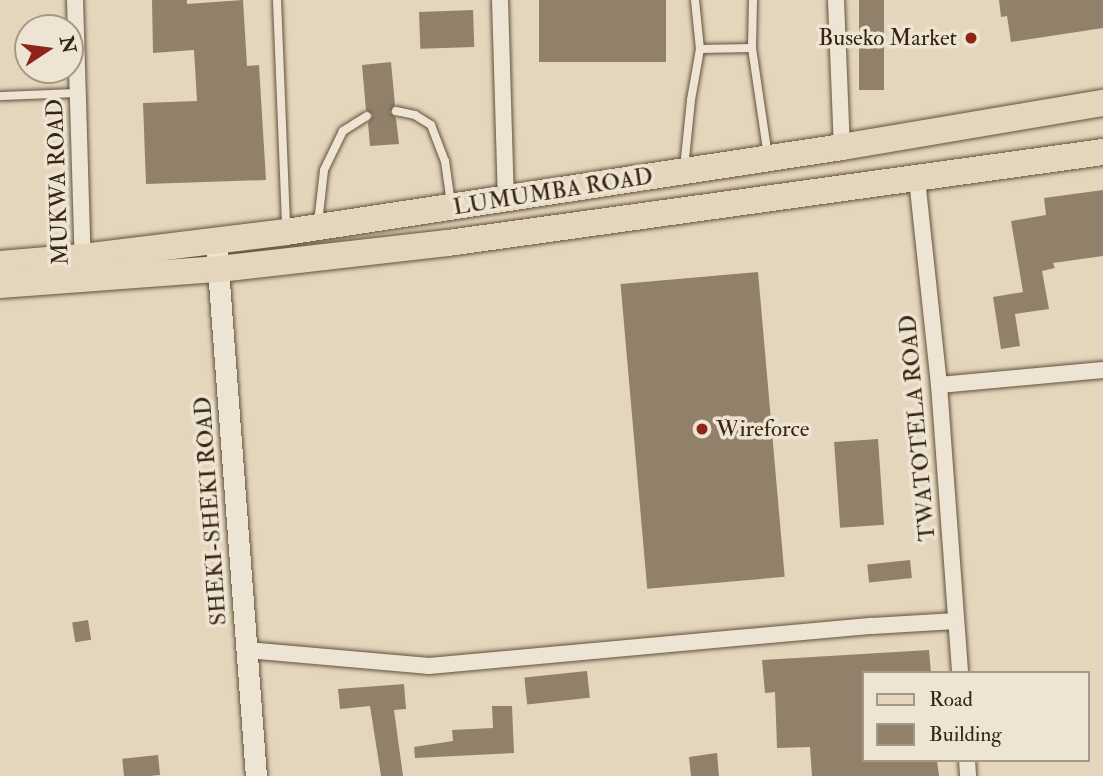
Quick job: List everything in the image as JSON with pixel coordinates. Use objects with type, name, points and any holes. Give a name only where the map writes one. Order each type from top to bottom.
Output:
[{"type":"main road","name":"LUMUMBA ROAD","points":[[0,285],[216,242],[842,148],[1103,103]]},
{"type":"main road","name":"LUMUMBA ROAD","points":[[0,264],[83,268],[219,269],[569,228],[1103,152]]},
{"type":"street","name":"MUKWA ROAD","points":[[75,0],[83,268]]},
{"type":"street","points":[[500,0],[506,200]]},
{"type":"street","points":[[836,0],[842,148]]},
{"type":"street","name":"TWATOTELA ROAD","points":[[917,179],[939,385],[960,671]]},
{"type":"street","name":"SHEKI-SHEKI ROAD","points":[[216,242],[256,776]]},
{"type":"street","points":[[939,385],[1103,370]]},
{"type":"street","points":[[247,650],[429,666],[831,629],[956,621]]},
{"type":"lane","points":[[277,0],[286,232]]},
{"type":"lane","points":[[684,171],[691,100],[700,49],[695,0]]},
{"type":"lane","points":[[753,0],[752,48],[769,159]]},
{"type":"lane","points":[[700,49],[752,48]]},
{"type":"lane","points":[[0,96],[78,93]]},
{"type":"lane","points":[[396,111],[415,115],[431,125],[445,161],[452,208]]},
{"type":"lane","points":[[318,226],[324,170],[343,131],[367,116]]},
{"type":"building","points":[[152,0],[187,0],[187,4],[243,0],[247,66],[259,65],[266,180],[146,184],[143,103],[197,101],[194,50],[153,53]]},
{"type":"building","points":[[539,0],[666,0],[666,62],[539,62]]},
{"type":"building","points":[[859,0],[884,0],[884,90],[859,90]]},
{"type":"building","points":[[999,0],[1103,0],[1103,28],[1011,42],[1007,16],[1001,17]]},
{"type":"building","points":[[473,10],[474,47],[420,49],[419,12]]},
{"type":"building","points":[[391,62],[395,105],[390,112],[396,118],[399,144],[370,146],[368,123],[373,115],[366,110],[362,65]]},
{"type":"building","points":[[1103,190],[1103,256],[1053,263],[1055,268],[1042,271],[1049,309],[1015,314],[1020,346],[1001,349],[993,297],[1023,292],[1011,221],[1046,215],[1044,198]]},
{"type":"building","name":"Wireforce","points":[[758,272],[785,577],[647,589],[621,284]]},
{"type":"building","points":[[878,439],[884,525],[840,528],[834,442]]},
{"type":"building","points":[[910,560],[912,578],[869,582],[867,564]]},
{"type":"building","points":[[88,620],[91,640],[75,642],[72,623]]},
{"type":"building","points":[[929,650],[931,671],[862,671],[862,762],[937,762],[939,776],[812,776],[810,747],[777,748],[775,692],[765,693],[762,660]]},
{"type":"building","points":[[587,671],[590,698],[527,704],[524,678]]},
{"type":"building","points":[[404,684],[406,709],[394,710],[403,776],[381,776],[370,706],[340,709],[338,689]]},
{"type":"building","points":[[492,706],[512,706],[514,753],[415,758],[414,747],[453,741],[452,730],[493,728]]},
{"type":"building","points":[[717,753],[719,776],[691,776],[689,757]]},
{"type":"building","points":[[158,755],[160,775],[124,776],[122,759]]},
{"type":"place","name":"Buseko Market","points":[[971,38]]},
{"type":"place","name":"Wireforce","points":[[702,429]]}]
